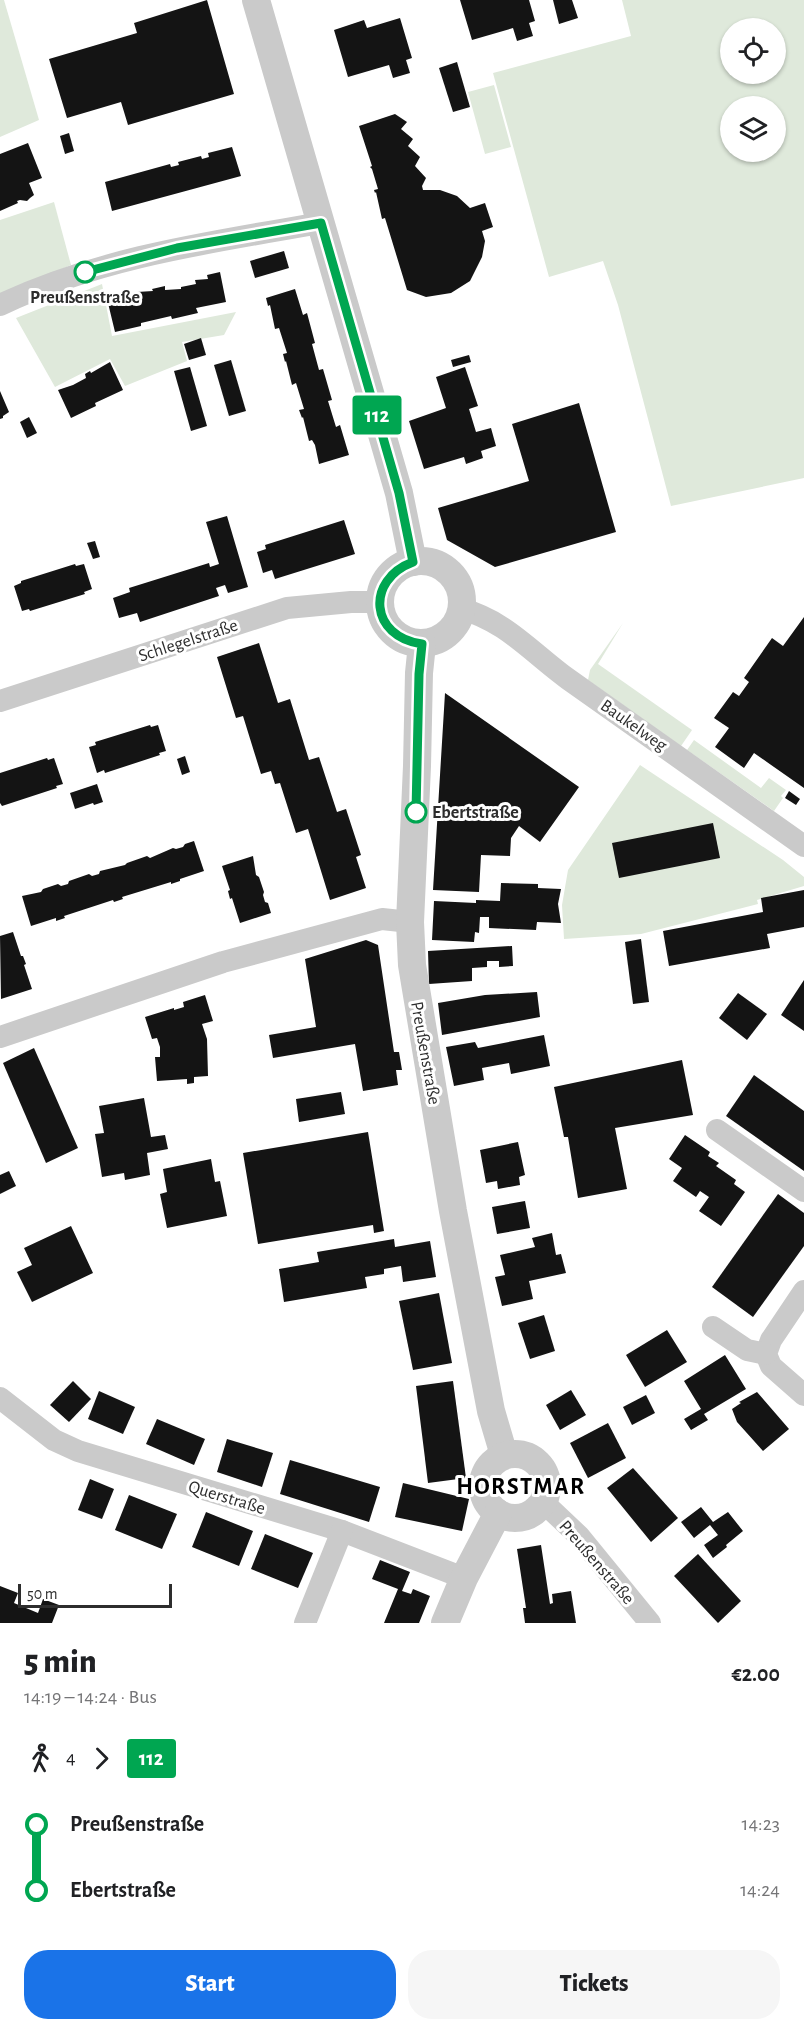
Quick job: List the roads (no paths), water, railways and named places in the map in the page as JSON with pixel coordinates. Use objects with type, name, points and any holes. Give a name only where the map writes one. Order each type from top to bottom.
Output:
[{"type":"street","points":[[256,0],[399,493],[413,562]]},
{"type":"street","points":[[0,305],[46,284],[177,248],[321,223]]},
{"type":"street","points":[[426,561],[438,565],[449,573],[459,589],[461,609],[457,622],[448,634],[435,641],[422,644],[408,642],[387,627],[381,615],[379,602],[382,588],[389,576],[400,567],[413,562],[426,561]]},
{"type":"street","name":"Schlegelstraße","points":[[0,701],[287,608],[351,602],[379,602]]},
{"type":"street","name":"Baukelweg","points":[[461,609],[490,619],[514,634],[565,676],[804,846]]},
{"type":"street","name":"Preußenstraße","points":[[422,644],[410,922],[415,988],[491,1411],[504,1455]]},
{"type":"street","points":[[0,1037],[223,962],[382,919],[410,922]]},
{"type":"street","points":[[717,1130],[804,1191]]},
{"type":"street","points":[[804,1291],[771,1340],[766,1354],[771,1366],[804,1395]]},
{"type":"street","points":[[712,1327],[747,1350],[766,1354]]},
{"type":"street","name":"Querstraße","points":[[0,1398],[54,1440],[78,1452],[342,1531],[464,1578]]},
{"type":"street","points":[[515,1453],[526,1455],[543,1469],[547,1480],[547,1491],[543,1502],[531,1514],[523,1517],[514,1518],[498,1513],[489,1505],[484,1495],[483,1482],[486,1471],[504,1455],[515,1453]]},
{"type":"street","name":"Preußenstraße","points":[[543,1502],[579,1536],[650,1623]]},
{"type":"street","points":[[445,1623],[464,1578],[498,1513]]},
{"type":"street","points":[[305,1623],[342,1531]]},
{"type":"place","name":"Preußenstraße","points":[[85,272]]},
{"type":"place","name":"Ebertstraße","points":[[416,812]]},
{"type":"district","name":"HORSTMAR","points":[[521,1486]]}]
